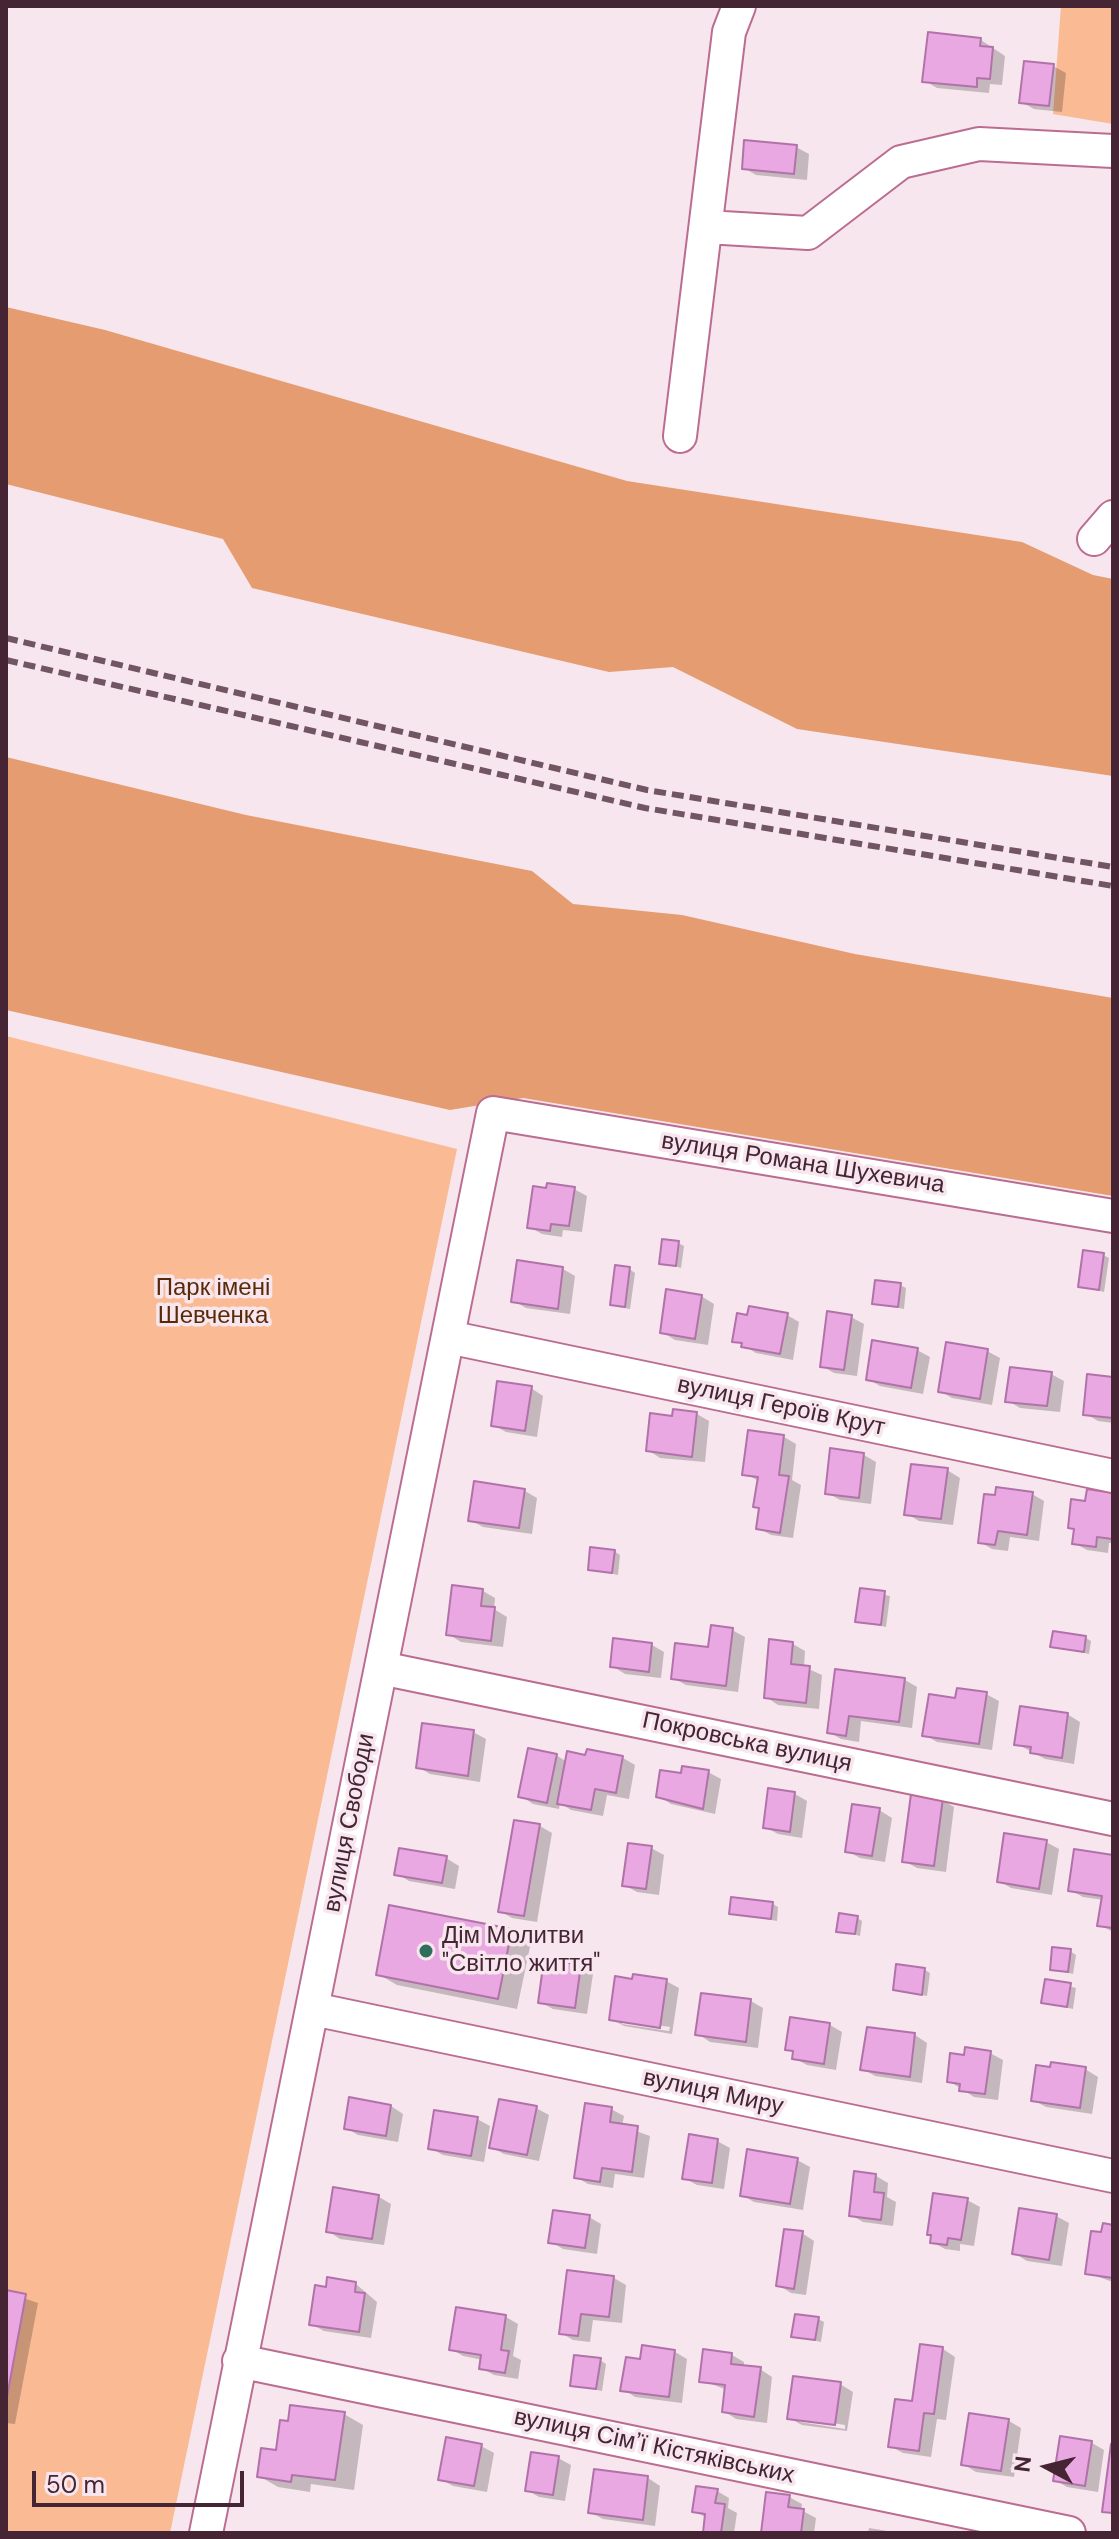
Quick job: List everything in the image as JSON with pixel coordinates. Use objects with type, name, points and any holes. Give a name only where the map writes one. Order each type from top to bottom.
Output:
[{"type":"street","points":[[680,436],[729,32],[739,6]]},
{"type":"street","points":[[706,227],[808,233],[901,162],[979,144],[1113,151]]},
{"type":"street","name":"вулиця Романа Шухевича","points":[[493,1113],[1113,1216]]},
{"type":"street","name":"вулиця Свободи","points":[[206,2533],[493,1113]]},
{"type":"street","name":"вулиця Героїв Крут","points":[[448,1337],[1113,1476]]},
{"type":"street","name":"Покровська вулиця","points":[[381,1668],[1113,1819]]},
{"type":"street","name":"вулиця Миру","points":[[313,2009],[1113,2176]]},
{"type":"street","name":"вулиця Сімʼї Кістяківських","points":[[239,2361],[1069,2533]]},
{"type":"green space","points":[[1061,6],[1113,6],[1113,124],[1053,114]]},
{"type":"green space","name":"Парк імені Шевченка","points":[[6,1036],[457,1149],[170,2533],[6,2533]]},
{"type":"shaded area","points":[[6,307],[105,330],[627,481],[1022,542],[1093,575],[1113,579],[1113,776],[797,729],[673,667],[609,672],[252,588],[223,539],[6,484]]},
{"type":"shaded area","points":[[6,757],[246,815],[532,871],[573,904],[682,915],[855,954],[1113,998],[1113,1196],[523,1098],[450,1110],[6,1010]]},
{"type":"building","points":[[928,32],[981,38],[980,46],[993,47],[990,79],[977,78],[977,87],[922,82]]},
{"type":"building","points":[[1024,61],[1054,64],[1049,106],[1019,103]]},
{"type":"building","points":[[744,140],[797,145],[794,174],[742,169]]},
{"type":"building","points":[[547,1183],[575,1187],[569,1226],[551,1224],[550,1231],[527,1228],[533,1186],[546,1188]]},
{"type":"building","points":[[662,1239],[679,1241],[676,1266],[659,1264]]},
{"type":"building","points":[[1083,1250],[1104,1253],[1099,1290],[1078,1287]]},
{"type":"building","points":[[517,1260],[563,1267],[558,1309],[511,1302]]},
{"type":"building","points":[[615,1265],[630,1267],[625,1307],[610,1305]]},
{"type":"building","points":[[875,1280],[901,1283],[898,1307],[872,1304]]},
{"type":"building","points":[[666,1289],[702,1295],[695,1339],[660,1333]]},
{"type":"building","points":[[749,1306],[788,1313],[780,1354],[741,1347],[742,1343],[732,1342],[737,1313],[747,1315]]},
{"type":"building","points":[[827,1311],[852,1315],[844,1370],[820,1367]]},
{"type":"building","points":[[872,1340],[918,1348],[911,1388],[866,1380]]},
{"type":"building","points":[[946,1342],[988,1349],[980,1399],[938,1392]]},
{"type":"building","points":[[1010,1367],[1052,1372],[1047,1406],[1005,1402]]},
{"type":"building","points":[[1087,1374],[1113,1377],[1113,1418],[1083,1415]]},
{"type":"building","points":[[497,1381],[532,1386],[525,1431],[491,1426]]},
{"type":"building","points":[[673,1409],[697,1412],[692,1457],[646,1451],[650,1413],[672,1416]]},
{"type":"building","points":[[748,1430],[784,1435],[779,1475],[789,1476],[780,1533],[756,1529],[759,1508],[753,1507],[758,1477],[742,1475]]},
{"type":"building","points":[[830,1448],[864,1453],[859,1498],[825,1494]]},
{"type":"building","points":[[911,1464],[948,1468],[941,1519],[904,1515]]},
{"type":"building","points":[[474,1481],[525,1489],[519,1528],[468,1521]]},
{"type":"building","points":[[996,1487],[1033,1492],[1027,1535],[998,1531],[995,1545],[978,1543],[984,1494],[995,1495]]},
{"type":"building","points":[[1087,1489],[1113,1493],[1112,1539],[1097,1537],[1096,1547],[1072,1544],[1074,1529],[1068,1528],[1071,1499],[1085,1501]]},
{"type":"building","points":[[590,1547],[615,1550],[612,1573],[588,1570]]},
{"type":"building","points":[[452,1585],[483,1589],[481,1606],[495,1607],[491,1641],[446,1635]]},
{"type":"building","points":[[860,1588],[885,1591],[881,1625],[855,1622]]},
{"type":"building","points":[[711,1625],[733,1628],[726,1686],[671,1679],[675,1643],[708,1647]]},
{"type":"building","points":[[1053,1631],[1086,1636],[1084,1652],[1050,1647]]},
{"type":"building","points":[[613,1638],[652,1643],[649,1672],[610,1667]]},
{"type":"building","points":[[769,1639],[793,1642],[791,1664],[810,1666],[806,1703],[764,1698]]},
{"type":"building","points":[[835,1669],[905,1678],[899,1722],[849,1716],[846,1736],[827,1733]]},
{"type":"building","points":[[957,1688],[987,1692],[979,1744],[922,1736],[929,1694],[955,1698]]},
{"type":"building","points":[[1020,1706],[1068,1713],[1062,1758],[1030,1753],[1031,1747],[1014,1745]]},
{"type":"building","points":[[422,1723],[474,1730],[468,1776],[416,1768]]},
{"type":"building","points":[[528,1748],[557,1754],[547,1803],[518,1797]]},
{"type":"building","points":[[587,1749],[623,1756],[616,1793],[595,1789],[591,1810],[557,1804],[567,1751],[585,1755]]},
{"type":"building","points":[[682,1766],[709,1770],[703,1809],[656,1797],[660,1770],[681,1773]]},
{"type":"building","points":[[768,1788],[795,1792],[790,1832],[763,1828]]},
{"type":"building","points":[[911,1794],[943,1798],[934,1866],[902,1862]]},
{"type":"building","points":[[852,1804],[880,1808],[872,1856],[845,1852]]},
{"type":"building","points":[[514,1820],[540,1824],[524,1916],[498,1912]]},
{"type":"building","points":[[1004,1833],[1047,1840],[1039,1889],[997,1882]]},
{"type":"building","points":[[628,1843],[652,1846],[646,1889],[622,1886]]},
{"type":"building","points":[[399,1848],[447,1856],[442,1883],[394,1875]]},
{"type":"building","points":[[1074,1849],[1113,1855],[1113,1928],[1097,1926],[1102,1896],[1068,1891]]},
{"type":"building","points":[[731,1897],[773,1902],[771,1919],[729,1914]]},
{"type":"building","points":[[389,1905],[512,1929],[498,1999],[376,1975]]},
{"type":"building","points":[[839,1913],[858,1916],[855,1934],[836,1932]]},
{"type":"building","points":[[1052,1947],[1071,1949],[1068,1972],[1050,1970]]},
{"type":"building","points":[[544,1959],[581,1965],[575,2008],[538,2003]]},
{"type":"building","points":[[896,1964],[925,1968],[922,1995],[893,1990]]},
{"type":"building","points":[[633,1974],[667,1979],[660,2028],[609,2020],[615,1976],[632,1979]]},
{"type":"building","points":[[1045,1979],[1071,1983],[1067,2007],[1041,2003]]},
{"type":"building","points":[[701,1993],[751,1999],[746,2042],[695,2035]]},
{"type":"building","points":[[790,2017],[830,2023],[824,2064],[792,2059],[793,2051],[785,2050]]},
{"type":"building","points":[[867,2027],[915,2033],[910,2077],[860,2070]]},
{"type":"building","points":[[965,2047],[991,2051],[985,2094],[959,2091],[960,2084],[947,2082],[950,2053],[964,2055]]},
{"type":"building","points":[[1051,2062],[1086,2067],[1080,2108],[1031,2101],[1036,2065],[1050,2067]]},
{"type":"building","points":[[349,2097],[391,2105],[386,2136],[344,2129]]},
{"type":"building","points":[[499,2099],[537,2106],[527,2155],[489,2148]]},
{"type":"building","points":[[585,2103],[612,2107],[610,2122],[638,2126],[632,2172],[602,2168],[600,2182],[574,2178]]},
{"type":"building","points":[[434,2110],[478,2117],[471,2156],[428,2149]]},
{"type":"building","points":[[689,2134],[718,2139],[712,2183],[682,2179]]},
{"type":"building","points":[[747,2149],[798,2158],[790,2204],[740,2196]]},
{"type":"building","points":[[854,2171],[876,2174],[874,2192],[884,2193],[881,2220],[849,2216]]},
{"type":"building","points":[[333,2187],[379,2195],[372,2239],[326,2232]]},
{"type":"building","points":[[933,2193],[968,2198],[961,2240],[948,2238],[947,2245],[930,2243],[931,2235],[927,2235]]},
{"type":"building","points":[[1019,2208],[1057,2214],[1049,2260],[1012,2254]]},
{"type":"building","points":[[553,2210],[590,2215],[585,2248],[548,2243]]},
{"type":"building","points":[[1103,2223],[1113,2225],[1113,2278],[1085,2274],[1091,2231],[1101,2232]]},
{"type":"building","points":[[784,2229],[803,2231],[794,2289],[776,2286]]},
{"type":"building","points":[[567,2270],[614,2276],[609,2317],[581,2314],[578,2336],[559,2334]]},
{"type":"building","points":[[327,2277],[356,2282],[355,2292],[365,2293],[359,2332],[309,2325],[315,2285],[326,2287]]},
{"type":"building","points":[[6,2290],[26,2294],[6,2402]]},
{"type":"building","points":[[456,2307],[506,2315],[501,2350],[509,2351],[505,2373],[479,2369],[481,2355],[449,2350]]},
{"type":"building","points":[[795,2314],[819,2317],[815,2340],[791,2337]]},
{"type":"building","points":[[920,2344],[943,2347],[934,2414],[924,2413],[919,2451],[888,2447],[895,2399],[912,2401]]},
{"type":"building","points":[[642,2345],[675,2350],[669,2397],[620,2391],[626,2357],[640,2359]]},
{"type":"building","points":[[703,2349],[732,2353],[731,2364],[761,2367],[754,2417],[722,2412],[725,2385],[699,2382]]},
{"type":"building","points":[[574,2355],[601,2358],[596,2389],[570,2386]]},
{"type":"building","points":[[793,2376],[841,2382],[835,2425],[787,2419]]},
{"type":"building","points":[[290,2405],[345,2412],[335,2480],[292,2475],[291,2482],[257,2477],[261,2448],[276,2450],[280,2420],[288,2421]]},
{"type":"building","points":[[969,2413],[1009,2419],[1001,2471],[961,2465]]},
{"type":"building","points":[[1060,2436],[1092,2441],[1085,2486],[1053,2481]]},
{"type":"building","points":[[446,2437],[482,2444],[474,2486],[438,2480]]},
{"type":"building","points":[[1113,2444],[1113,2513],[1102,2512]]},
{"type":"building","points":[[531,2452],[559,2456],[553,2495],[525,2491]]},
{"type":"building","points":[[594,2469],[648,2476],[643,2520],[588,2513]]},
{"type":"building","points":[[696,2486],[718,2489],[715,2503],[725,2504],[721,2533],[703,2533],[705,2514],[692,2512]]},
{"type":"building","points":[[766,2492],[790,2495],[788,2507],[804,2509],[801,2533],[761,2533]]},
{"type":"railway","points":[[6,638],[647,790],[1113,867]]},
{"type":"railway","points":[[6,660],[645,808],[1113,886]]},
{"type":"place","name":"Дім Молитви \"Світло життя\"","points":[[426,1951]]}]
